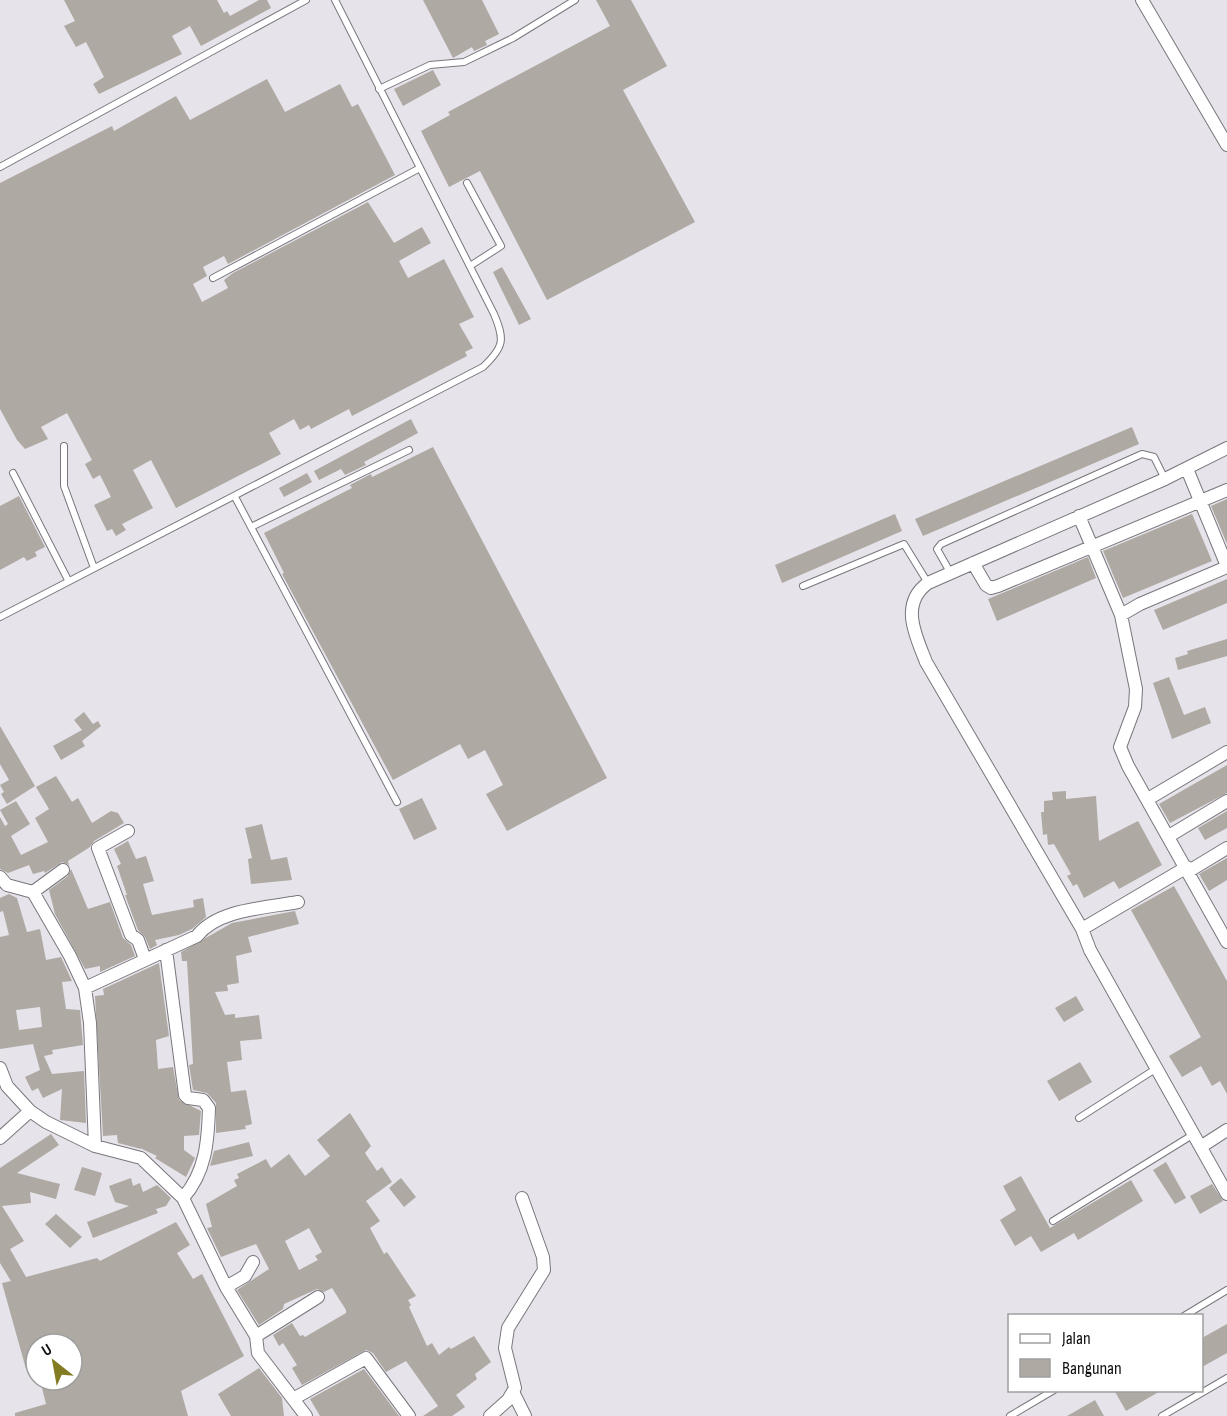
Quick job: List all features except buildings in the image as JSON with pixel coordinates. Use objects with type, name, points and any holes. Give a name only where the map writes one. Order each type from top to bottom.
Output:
[{"type":"street","points":[[1142,0],[1227,145]]},
{"type":"street","points":[[1227,448],[1165,479],[928,583],[917,593],[911,610],[912,623],[927,662],[1082,929],[1090,950],[1195,1133],[1227,1194]]},
{"type":"street","points":[[1121,615],[1227,566],[1187,469]]},
{"type":"street","points":[[973,563],[986,585],[992,588],[1227,490]]},
{"type":"street","points":[[1079,516],[1121,615],[1136,689],[1135,707],[1122,740],[1121,750],[1227,942]]},
{"type":"street","points":[[1148,799],[1227,752]]},
{"type":"street","points":[[1169,836],[1227,801]]},
{"type":"street","points":[[128,831],[98,848],[131,935],[138,940],[145,959]]},
{"type":"street","points":[[1082,929],[1227,848]]},
{"type":"street","points":[[33,892],[63,870]]},
{"type":"street","points":[[0,877],[10,887],[33,892],[70,956],[85,988],[90,1023],[95,1146]]},
{"type":"street","points":[[85,988],[197,936],[203,927],[217,920],[298,902]]},
{"type":"street","points":[[166,950],[185,1095],[188,1098],[203,1100],[209,1108],[209,1131],[202,1168],[196,1182],[183,1198]]},
{"type":"street","points":[[0,1068],[7,1086],[30,1111],[46,1122],[95,1146],[141,1158],[183,1198],[226,1287],[256,1336],[258,1353],[306,1416]]},
{"type":"street","points":[[0,1138],[30,1111]]},
{"type":"street","points":[[1202,1146],[1227,1130]]},
{"type":"street","points":[[490,1416],[513,1394],[515,1388],[505,1348],[508,1328],[544,1270],[543,1257],[522,1198]]},
{"type":"street","points":[[226,1287],[245,1276],[253,1262]]},
{"type":"street","points":[[256,1336],[318,1297]]},
{"type":"street","points":[[293,1400],[366,1358],[409,1416]]},
{"type":"street","points":[[513,1394],[525,1416]]},
{"type":"lane","points":[[0,167],[306,0]]},
{"type":"lane","points":[[0,617],[483,367],[499,352],[502,333],[335,0]]},
{"type":"lane","points":[[379,89],[430,66],[464,62],[513,38],[575,0]]},
{"type":"lane","points":[[213,278],[420,168]]},
{"type":"lane","points":[[467,183],[501,246],[470,266]]},
{"type":"lane","points":[[64,446],[64,486],[94,568]]},
{"type":"lane","points":[[251,527],[409,450]]},
{"type":"lane","points":[[950,572],[938,549],[941,544],[1142,454],[1154,457],[1165,479]]},
{"type":"lane","points":[[13,473],[68,580]]},
{"type":"lane","points":[[235,497],[397,802]]},
{"type":"lane","points":[[803,586],[904,544],[928,583]]},
{"type":"lane","points":[[1079,1118],[1157,1067]]},
{"type":"lane","points":[[1053,1221],[1195,1133]]},
{"type":"lane","points":[[1187,1314],[1227,1290]]},
{"type":"lane","points":[[1162,1416],[1227,1378]]},
{"type":"lane","points":[[1010,1416],[1051,1392]]}]
